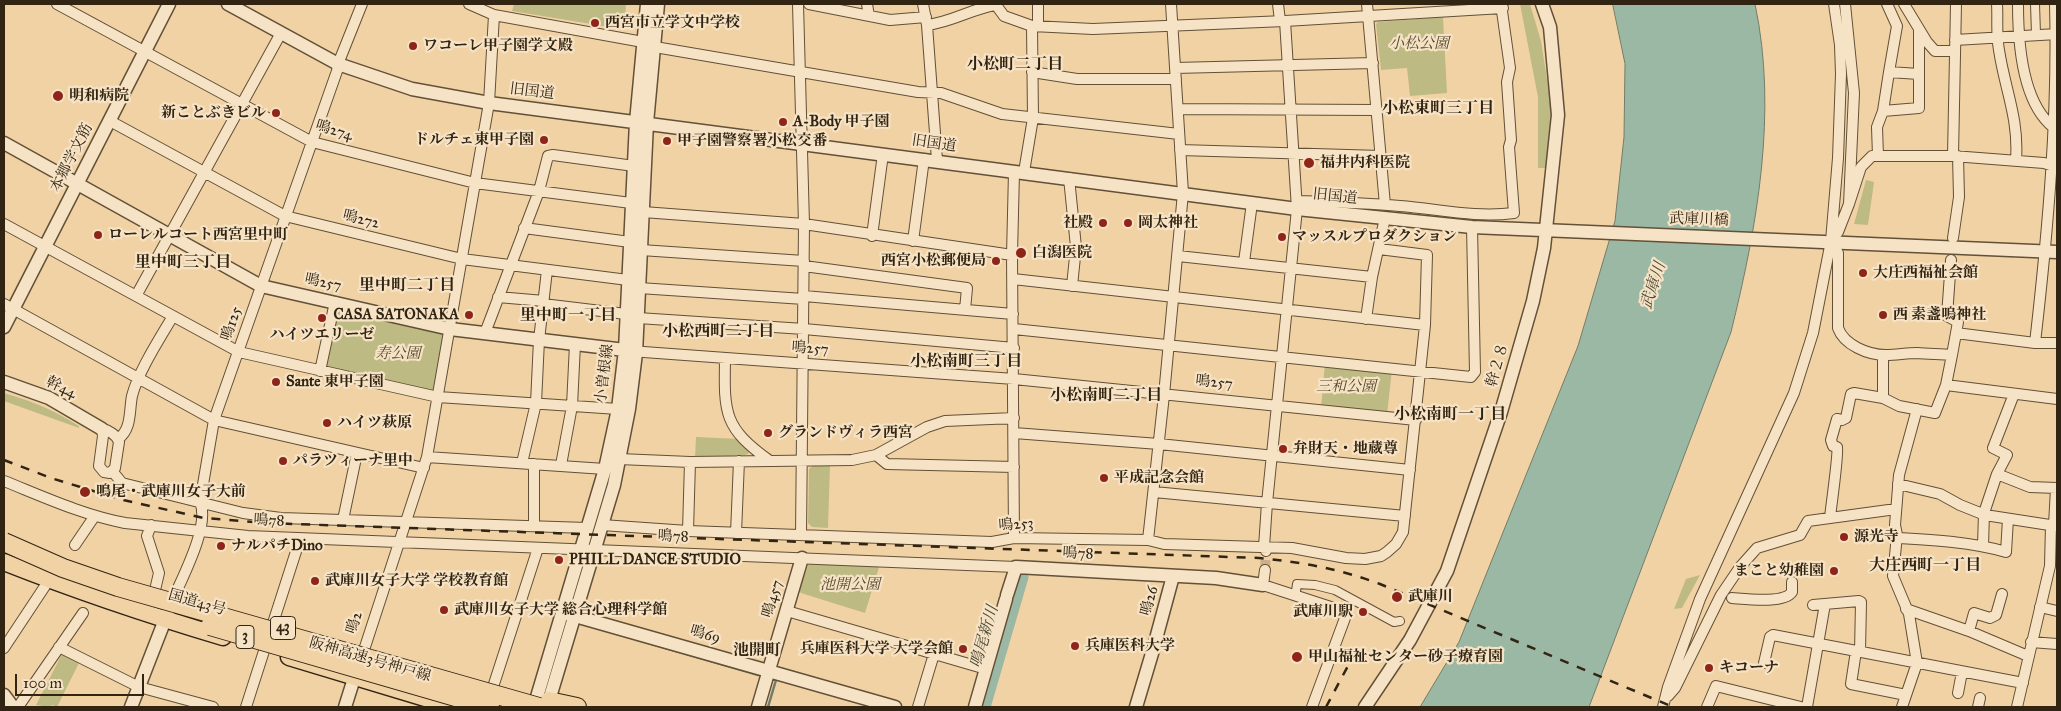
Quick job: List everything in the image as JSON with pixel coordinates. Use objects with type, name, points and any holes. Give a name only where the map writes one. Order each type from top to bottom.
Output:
[{"type":"highway","name":"国道43号","points":[[4,534],[63,560],[174,597],[493,687],[541,704],[568,707]]},
{"type":"highway","name":"阪神高速3号神戸線","points":[[4,542],[63,568],[118,587],[541,704],[577,707]]},
{"type":"highway","name":"阪神高速3号神戸線","points":[[4,555],[114,598],[490,707]]},
{"type":"highway","name":"国道43号","points":[[4,562],[49,580],[165,620],[455,707]]},
{"type":"street","name":"鳴274","points":[[56,4],[312,142],[475,182],[631,203]]},
{"type":"street","name":"本郷学文筋","points":[[4,327],[9,306],[46,246],[169,4]]},
{"type":"street","name":"旧国道","points":[[228,4],[338,64],[412,89],[489,103],[937,160],[1252,203],[1297,205],[1385,218],[1472,227],[1565,232]]},
{"type":"street","name":"鳴125","points":[[174,597],[200,532],[203,509],[200,502],[214,420],[242,353],[261,286],[285,216],[337,72],[338,64],[362,4]]},
{"type":"street","points":[[469,4],[494,14],[649,44],[918,92],[941,93],[1002,114],[1180,134]]},
{"type":"street","name":"小曽根線","points":[[647,4],[649,44]]},
{"type":"street","name":"小曽根線","points":[[632,316],[640,288],[631,203],[634,166],[641,122],[649,44],[658,4]]},
{"type":"street","points":[[798,4],[804,224],[801,534]]},
{"type":"street","points":[[809,4],[890,20],[943,23],[986,5],[996,4],[1004,16],[1035,26],[1093,29],[1282,21],[1502,6],[1510,68],[1507,82],[1514,213],[1494,215],[1385,205],[1297,205]]},
{"type":"street","points":[[867,4],[869,16]]},
{"type":"street","points":[[923,4],[933,93],[937,160]]},
{"type":"street","points":[[1014,538],[1012,255],[1019,172],[1033,118],[1032,72],[1038,4]]},
{"type":"street","points":[[1148,540],[1174,299],[1183,193],[1171,4]]},
{"type":"street","points":[[1265,549],[1267,503],[1297,205],[1288,66],[1278,4]]},
{"type":"street","points":[[1367,4],[1385,205]]},
{"type":"street","name":"幹２８","points":[[1364,707],[1410,640],[1448,571],[1501,412],[1533,301],[1546,230],[1558,115],[1550,28],[1542,4]]},
{"type":"street","points":[[1664,703],[1668,687],[1700,600],[1799,379],[1813,333],[1836,199],[1842,101],[1840,45],[1834,4]]},
{"type":"street","points":[[1845,4],[1854,93],[1849,204]]},
{"type":"street","points":[[1878,156],[1877,127],[1883,111],[1897,26],[1887,4]]},
{"type":"street","points":[[1904,4],[1935,51],[1955,51]]},
{"type":"street","points":[[1953,238],[1959,197],[1956,156],[1956,4]]},
{"type":"street","points":[[1997,4],[1997,37],[2001,63],[2015,120],[2016,160]]},
{"type":"street","points":[[2018,4],[2018,35],[2023,71],[2034,100],[2053,128]]},
{"type":"street","points":[[2035,4],[2036,34]]},
{"type":"street","points":[[2035,343],[2048,251],[2054,166],[2056,4]]},
{"type":"street","name":"鳴2","points":[[345,707],[427,456],[489,103],[494,14]]},
{"type":"street","points":[[1883,111],[1919,108],[1919,29]]},
{"type":"street","points":[[136,296],[281,33]]},
{"type":"street","points":[[1955,40],[2057,34]]},
{"type":"street","points":[[1032,72],[1077,79],[1288,66],[1373,63]]},
{"type":"street","points":[[1889,72],[1919,74]]},
{"type":"street","points":[[1178,109],[1377,110]]},
{"type":"street","name":"鳴272","points":[[110,121],[285,216],[462,259],[628,280]]},
{"type":"street","name":"小曽根線","points":[[541,704],[569,614],[595,550],[619,459],[629,409],[632,316],[628,280],[643,212],[641,122]]},
{"type":"street","name":"鳴257","points":[[4,143],[261,286],[450,329],[630,351],[725,360],[1014,379],[1416,420]]},
{"type":"street","points":[[1180,150],[1381,156]]},
{"type":"street","points":[[872,236],[883,154]]},
{"type":"street","points":[[485,334],[538,191],[548,156],[553,155],[634,166]]},
{"type":"street","points":[[1830,241],[1838,232],[1861,167],[1872,156],[1956,156],[2016,160],[2054,166]]},
{"type":"street","points":[[913,241],[924,159]]},
{"type":"street","points":[[1069,178],[1076,247],[1072,286]]},
{"type":"street","points":[[1244,262],[1252,203]]},
{"type":"street","points":[[643,212],[804,224],[872,236],[1012,255]]},
{"type":"street","points":[[1366,318],[1372,277],[1385,218]]},
{"type":"street","points":[[4,224],[242,353],[438,397],[618,408]]},
{"type":"street","points":[[1014,329],[1471,377],[1475,372],[1472,227]]},
{"type":"street","points":[[524,228],[635,246],[804,263],[967,288],[965,310]]},
{"type":"street","name":"武庫川橋","points":[[1565,232],[2048,251]]},
{"type":"street","points":[[1830,241],[1838,253],[1838,328],[1848,343],[1882,355],[1916,353],[1952,355]]},
{"type":"street","name":"鳴253","points":[[602,525],[688,531],[992,542],[1014,538],[1148,540],[1164,544],[1265,549],[1292,548],[1356,559],[1375,557],[1387,552],[1396,544],[1403,532],[1425,325],[1427,255],[1379,249]]},
{"type":"street","points":[[1178,256],[1372,277]]},
{"type":"street","points":[[1830,518],[1839,452],[1837,447],[1833,446],[1831,440],[1837,419],[1842,420],[1846,418],[1851,394],[1883,398],[1899,406],[1935,413],[1946,385],[1958,322],[1948,316],[1951,260]]},
{"type":"street","points":[[522,463],[536,403],[539,340],[547,270]]},
{"type":"street","points":[[1013,279],[1174,299],[1425,325]]},
{"type":"street","points":[[640,288],[1013,314]]},
{"type":"street","points":[[498,297],[632,316],[1014,348]]},
{"type":"street","points":[[320,371],[335,302]]},
{"type":"street","points":[[9,306],[214,420],[424,468]]},
{"type":"street","points":[[113,472],[118,439],[127,431],[132,394],[173,316]]},
{"type":"street","points":[[1956,333],[2035,343],[2057,343]]},
{"type":"street","points":[[561,466],[572,406],[575,344]]},
{"type":"street","name":"小曽根線","points":[[569,614],[581,550],[605,469],[630,351]]},
{"type":"street","points":[[1882,355],[1883,398]]},
{"type":"street","points":[[725,360],[724,393],[726,410],[732,424],[743,438],[770,461]]},
{"type":"street","name":"幹44","points":[[4,382],[49,398],[102,429]]},
{"type":"street","points":[[1946,385],[2057,399]]},
{"type":"street","points":[[1983,546],[1984,513],[1997,474],[2007,455],[1993,448],[2014,394]]},
{"type":"street","points":[[1902,707],[1917,663],[1909,614],[1893,576],[1897,538],[1895,529],[1898,484],[1917,409]]},
{"type":"street","points":[[619,459],[690,462],[852,460],[876,454],[927,427],[945,422],[1014,418]]},
{"type":"street","points":[[102,429],[118,439]]},
{"type":"street","points":[[102,429],[103,436],[99,466],[104,472],[113,472]]},
{"type":"street","points":[[1014,433],[1159,444],[1410,470]]},
{"type":"street","points":[[343,520],[357,453]]},
{"type":"street","points":[[876,454],[887,464],[1014,468]]},
{"type":"street","points":[[427,456],[605,469]]},
{"type":"street","points":[[736,533],[739,461]]},
{"type":"street","points":[[688,531],[690,462]]},
{"type":"street","points":[[534,464],[534,526]]},
{"type":"street","points":[[113,472],[122,483],[244,513],[281,518],[587,528]]},
{"type":"street","points":[[1997,474],[2030,487],[2056,488],[2050,566],[2017,707]]},
{"type":"street","name":"鳴78","points":[[4,481],[94,517],[125,524],[151,525],[200,532],[300,539],[1016,567],[1216,578],[1263,585],[1295,594],[1344,613],[1345,618],[1312,707]]},
{"type":"street","points":[[1898,484],[1931,490],[1960,505],[1988,516],[2054,526]]},
{"type":"street","points":[[1154,492],[1405,516]]},
{"type":"street","points":[[1664,703],[1675,688],[1721,595],[1753,551],[1757,548],[1800,535],[1808,521],[1896,510]]},
{"type":"street","points":[[75,544],[94,517]]},
{"type":"street","points":[[1897,538],[1983,546],[2006,552],[2008,519]]},
{"type":"street","points":[[151,525],[147,536],[159,573],[155,590]]},
{"type":"street","points":[[246,707],[300,539]]},
{"type":"street","points":[[493,687],[538,548]]},
{"type":"street","name":"鳴457","points":[[758,707],[802,558]]},
{"type":"street","points":[[975,707],[1016,567]]},
{"type":"street","points":[[1263,585],[1264,570]]},
{"type":"street","name":"鳴26","points":[[1136,707],[1173,576]]},
{"type":"street","points":[[4,648],[49,580]]},
{"type":"street","points":[[1732,598],[1761,600],[1786,598],[1792,592],[1792,582]]},
{"type":"street","points":[[1296,591],[1297,584],[1315,585],[1335,590],[1397,622]]},
{"type":"street","points":[[1969,630],[1974,613],[1990,618],[1996,615],[2002,594]]},
{"type":"street","points":[[131,707],[174,597]]},
{"type":"street","points":[[1813,605],[1862,602],[1858,651],[1851,684],[1906,696]]},
{"type":"street","points":[[1807,707],[1825,604]]},
{"type":"street","points":[[2040,607],[2057,611]]},
{"type":"street","points":[[1906,609],[1969,630],[2028,656]]},
{"type":"street","points":[[786,611],[986,669]]},
{"type":"street","points":[[18,707],[83,613]]},
{"type":"street","name":"鳴69","points":[[569,614],[767,675],[895,707]]},
{"type":"street","points":[[1764,663],[1770,637],[1773,635],[2023,683]]},
{"type":"street","points":[[2031,642],[2057,644]]},
{"type":"street","points":[[59,647],[139,687],[193,705],[213,707]]},
{"type":"street","points":[[918,707],[934,654]]},
{"type":"street","points":[[1958,693],[1962,672]]},
{"type":"street","points":[[1707,707],[1716,686],[1801,707]]},
{"type":"street","points":[[4,695],[13,707]]},
{"type":"street","points":[[541,704],[588,707]]},
{"type":"green space","name":"西宮市立学文中学校","points":[[514,4],[626,4],[625,22],[615,28],[512,11]]},
{"type":"green space","points":[[1520,4],[1530,4],[1541,41],[1553,117],[1547,168],[1538,168],[1538,97]]},
{"type":"green space","name":"小松公園","points":[[1443,17],[1447,93],[1410,96],[1407,68],[1381,70],[1376,24],[1378,22]]},
{"type":"green space","points":[[1866,180],[1874,182],[1868,225],[1854,224]]},
{"type":"green space","name":"寿公園","points":[[341,310],[442,333],[444,337],[434,391],[431,392],[328,368],[325,364],[337,311]]},
{"type":"green space","name":"三和公園","points":[[1325,363],[1392,369],[1387,415],[1321,408]]},
{"type":"green space","points":[[4,393],[51,410],[79,426],[79,428],[4,401]]},
{"type":"green space","points":[[696,437],[739,439],[750,450],[745,455],[695,458]]},
{"type":"green space","points":[[814,465],[830,465],[828,528],[812,527],[808,523],[809,469]]},
{"type":"green space","name":"池開公園","points":[[821,561],[880,564],[865,613],[799,591],[808,565]]},
{"type":"green space","points":[[1700,575],[1682,608],[1674,609],[1686,579]]},
{"type":"green space","points":[[62,654],[79,663],[57,707],[52,705],[50,707],[36,705]]},
{"type":"water","points":[[1613,4],[1755,4],[1762,45],[1765,86],[1761,169],[1749,252],[1731,332],[1589,707],[1420,707],[1459,642],[1578,346],[1615,221],[1624,137],[1625,64]]},
{"type":"waterway","name":"鳴尾新川","points":[[983,707],[1021,577]]},
{"type":"waterway","points":[[638,640],[762,676]]},
{"type":"waterway","points":[[768,707],[776,680],[770,679]]},
{"type":"tunnel","points":[[1265,570],[1266,551]]},
{"type":"railway","points":[[4,460],[51,478],[123,500],[204,518],[266,523],[1259,558],[1290,562],[1335,570],[1380,584],[1673,707]]},
{"type":"railway","points":[[1326,707],[1357,649]]},
{"type":"place","name":"西宮市立学文中学校","points":[[595,23]]},
{"type":"place","name":"ワコーレ甲子園学文殿","points":[[413,46]]},
{"type":"place","name":"明和病院","points":[[58,96]]},
{"type":"place","name":"新ことぶきビル","points":[[276,113]]},
{"type":"place","name":"A-Body 甲子園","points":[[783,122]]},
{"type":"place","name":"ドルチェ東甲子園","points":[[544,140]]},
{"type":"place","name":"甲子園警察署小松交番","points":[[667,141]]},
{"type":"place","name":"福井内科医院","points":[[1309,163]]},
{"type":"place","name":"社殿","points":[[1103,223]]},
{"type":"place","name":"岡太神社","points":[[1128,223]]},
{"type":"place","name":"ローレルコート西宮里中町","points":[[98,235]]},
{"type":"place","name":"マッスルプロダクション","points":[[1282,237]]},
{"type":"place","name":"白潟医院","points":[[1021,253]]},
{"type":"place","name":"西宮小松郵便局","points":[[996,261]]},
{"type":"place","name":"大庄西福祉会館","points":[[1863,273]]},
{"type":"place","name":"CASA SATONAKA","points":[[469,315]]},
{"type":"place","name":"西 素盞嗚神社","points":[[1883,315]]},
{"type":"place","name":"ハイツエリーゼ","points":[[322,318]]},
{"type":"place","name":"Sante 東甲子園","points":[[276,382]]},
{"type":"place","name":"ハイツ萩原","points":[[327,423]]},
{"type":"place","name":"グランドヴィラ西宮","points":[[768,433]]},
{"type":"place","name":"弁財天・地蔵尊","points":[[1283,449]]},
{"type":"place","name":"パラツィーナ里中","points":[[283,461]]},
{"type":"place","name":"平成記念会館","points":[[1104,478]]},
{"type":"place","name":"鳴尾・武庫川女子大前","points":[[85,492]]},
{"type":"place","name":"源光寺","points":[[1844,537]]},
{"type":"place","name":"ナルパチDino","points":[[221,546]]},
{"type":"place","name":"PHILL DANCE STUDIO","points":[[559,560]]},
{"type":"place","name":"まこと幼稚園","points":[[1834,571]]},
{"type":"place","name":"武庫川女子大学 学校教育館","points":[[315,581]]},
{"type":"place","name":"武庫川","points":[[1397,597]]},
{"type":"place","name":"武庫川女子大学 総合心理科学館","points":[[444,610]]},
{"type":"place","name":"武庫川駅","points":[[1363,612]]},
{"type":"place","name":"兵庫医科大学","points":[[1075,646]]},
{"type":"place","name":"兵庫医科大学 大学会館","points":[[963,649]]},
{"type":"place","name":"甲山福祉センター砂子療育園","points":[[1297,657]]},
{"type":"place","name":"キコーナ","points":[[1709,668]]},
{"type":"district","name":"小松町二丁目","points":[[1015,65]]},
{"type":"district","name":"小松東町三丁目","points":[[1438,109]]},
{"type":"district","name":"里中町三丁目","points":[[183,263]]},
{"type":"district","name":"里中町二丁目","points":[[407,286]]},
{"type":"district","name":"里中町一丁目","points":[[568,316]]},
{"type":"district","name":"小松西町二丁目","points":[[718,332]]},
{"type":"district","name":"小松南町三丁目","points":[[966,362]]},
{"type":"district","name":"小松南町二丁目","points":[[1106,396]]},
{"type":"district","name":"小松南町一丁目","points":[[1450,415]]},
{"type":"district","name":"大庄西町一丁目","points":[[1925,566]]},
{"type":"district","name":"池開町","points":[[757,651]]}]
